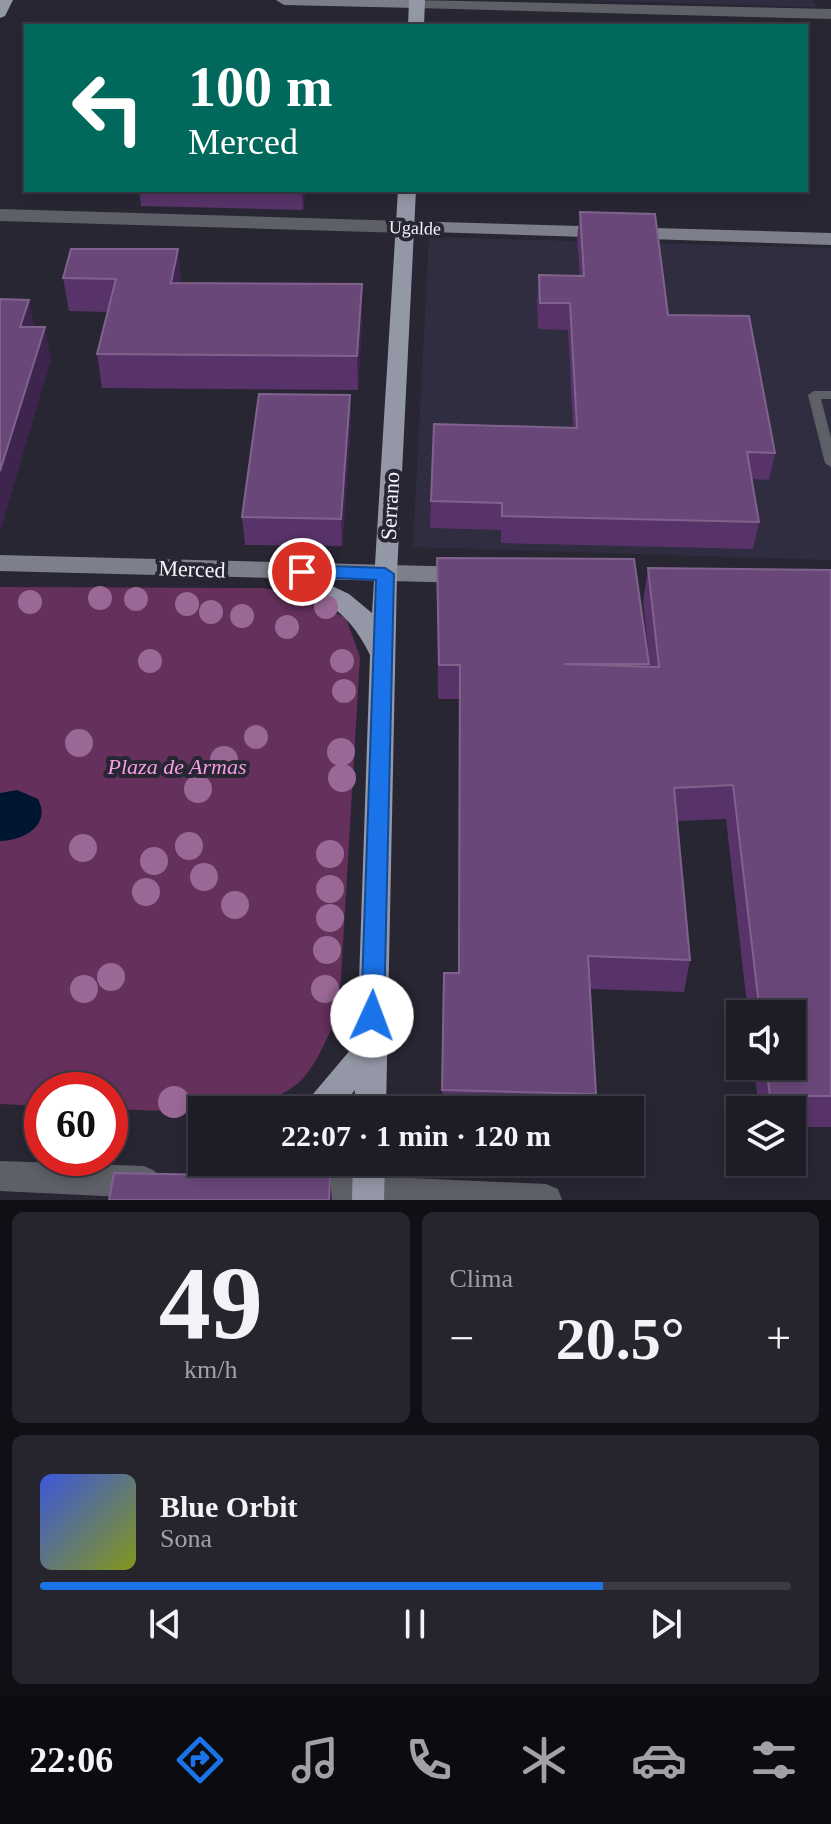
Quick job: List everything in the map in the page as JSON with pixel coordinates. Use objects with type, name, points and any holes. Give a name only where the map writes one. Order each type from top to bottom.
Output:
[{"type":"main road","points":[[0,13],[5,0]]},
{"type":"main road","points":[[284,0],[417,2],[416,24]]},
{"type":"main road","name":"Serrano","points":[[370,1096],[385,574],[407,192]]},
{"type":"main road","name":"Ugalde","points":[[405,227],[831,239]]},
{"type":"main road","name":"Merced","points":[[0,563],[487,575]]},
{"type":"main road","points":[[279,571],[320,587],[354,608],[374,634],[383,662]]},
{"type":"main road","points":[[331,1096],[371,1048]]},
{"type":"street","points":[[417,2],[831,12],[828,0]]},
{"type":"street","name":"Ugalde","points":[[0,215],[405,227]]},
{"type":"street","points":[[0,1176],[205,1184],[262,1179],[546,1200]]},
{"type":"lane","points":[[831,395],[814,395],[831,463]]},
{"type":"shaded area","points":[[583,0],[813,0],[816,7]]},
{"type":"shaded area","points":[[429,237],[831,248],[831,560],[413,547]]},
{"type":"green space","name":"Plaza de Armas","points":[[0,587],[264,588],[295,595],[346,618],[360,657],[339,1011],[310,1069],[288,1090],[275,1096],[188,1096],[188,1111],[185,1111],[128,1109],[128,1072],[24,1072],[24,1105],[0,1104]]},
{"type":"water","points":[[17,790],[38,799],[41,817],[26,835],[0,841],[0,793]]},
{"type":"building","points":[[580,212],[655,214],[668,315],[749,316],[775,453],[747,452],[759,522],[502,516],[502,503],[431,501],[434,424],[577,428],[570,303],[540,303],[539,275],[584,276]]},
{"type":"building","points":[[71,249],[178,249],[171,283],[362,284],[357,356],[97,354],[116,279],[63,278]]},
{"type":"building","points":[[0,299],[29,300],[20,327],[45,327],[0,471]]},
{"type":"building","points":[[259,394],[350,395],[341,519],[242,517]]},
{"type":"building","points":[[437,558],[634,559],[649,664],[564,664],[659,667],[648,568],[831,570],[831,1096],[770,1096],[768,1080],[806,1080],[806,1000],[758,1000],[733,785],[674,788],[690,960],[588,956],[596,1094],[442,1090],[444,973],[459,973],[460,665],[439,665]]},
{"type":"building","points":[[128,1173],[330,1177],[329,1200],[109,1200],[113,1176],[128,1176]]},
{"type":"route","points":[[302,572],[385,574],[372,1016]]}]
